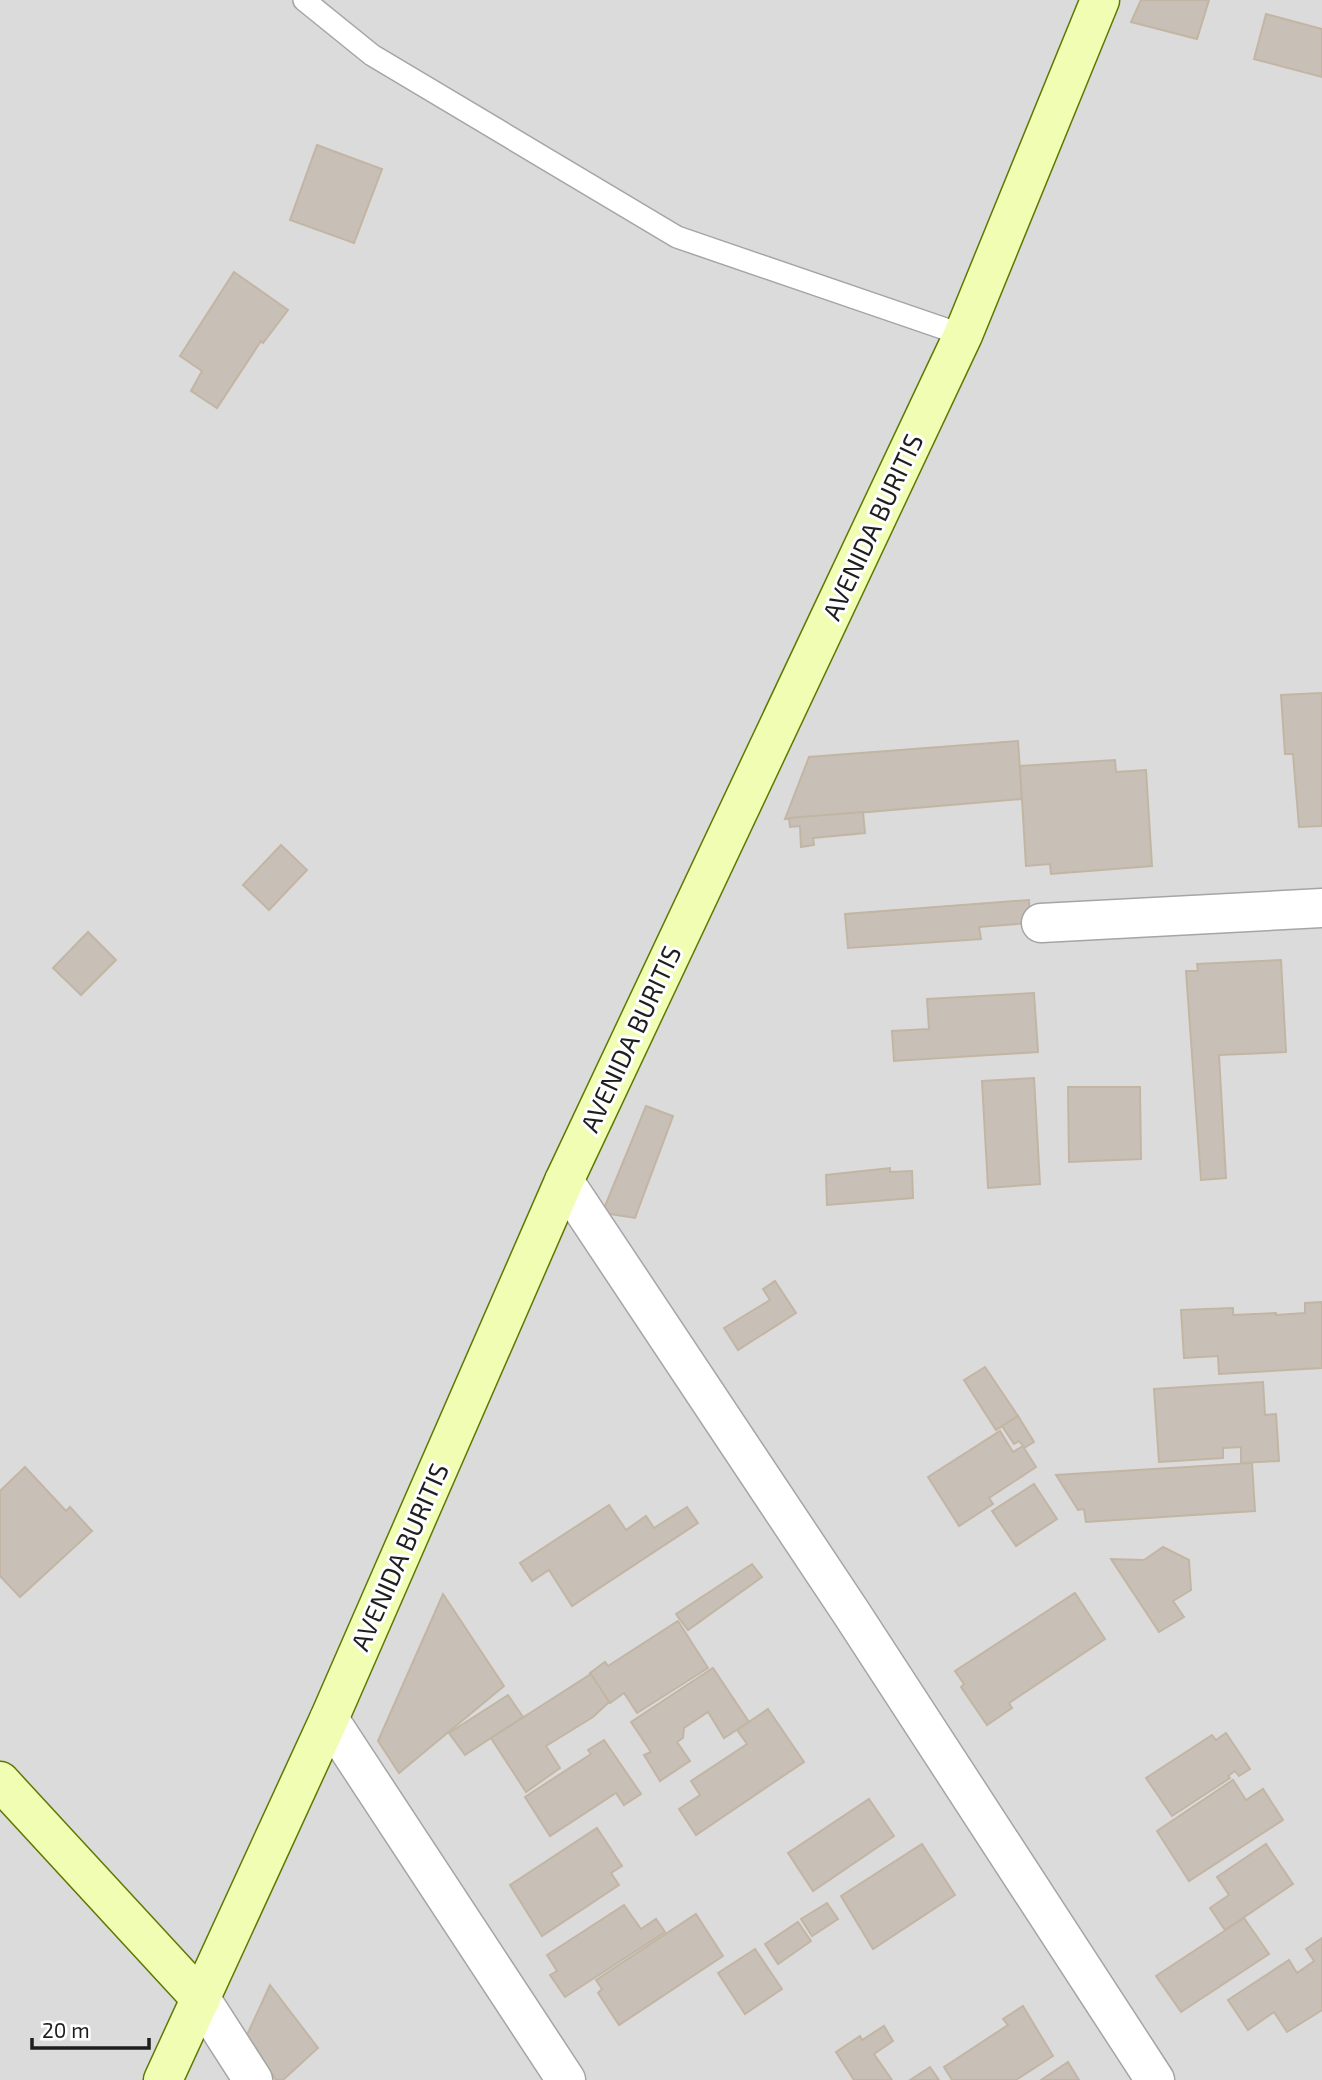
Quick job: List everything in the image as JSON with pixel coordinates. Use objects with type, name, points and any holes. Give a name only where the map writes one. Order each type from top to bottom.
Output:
[{"type":"street","name":"AVENIDA BURITIS","points":[[163,2080],[329,1719],[564,1181],[963,335],[1100,0]]},
{"type":"street","points":[[1041,923],[1322,908]]},
{"type":"street","points":[[564,1181],[852,1614],[1154,2080]]},
{"type":"street","points":[[329,1719],[566,2080]]},
{"type":"street","points":[[0,1781],[201,1998],[253,2080]]},
{"type":"lane","points":[[304,0],[372,55],[677,237],[963,335]]},
{"type":"shaded area","points":[[0,0],[1322,0],[1322,2080],[0,2080]]},
{"type":"building","points":[[1141,0],[1209,0],[1197,39],[1131,22]]},
{"type":"building","points":[[1266,14],[1322,29],[1322,77],[1254,59]]},
{"type":"building","points":[[317,145],[382,169],[354,243],[290,220]]},
{"type":"building","points":[[234,272],[288,310],[263,343],[261,341],[217,408],[191,391],[202,371],[180,356]]},
{"type":"building","points":[[1322,693],[1322,826],[1299,827],[1293,754],[1285,754],[1281,695]]},
{"type":"building","points":[[1018,741],[1022,799],[785,819],[809,757]]},
{"type":"building","points":[[1115,760],[1116,772],[1146,770],[1152,866],[1051,874],[1050,864],[1026,866],[1020,766]]},
{"type":"building","points":[[863,812],[865,833],[813,838],[814,845],[801,847],[800,826],[790,827],[789,818]]},
{"type":"building","points":[[281,845],[307,870],[269,910],[243,885]]},
{"type":"building","points":[[1029,900],[1030,923],[979,927],[981,939],[848,948],[845,914]]},
{"type":"building","points":[[88,932],[116,960],[81,995],[53,968]]},
{"type":"building","points":[[1281,960],[1286,1052],[1219,1055],[1226,1178],[1201,1180],[1186,971],[1198,971],[1197,964]]},
{"type":"building","points":[[1034,993],[1038,1052],[894,1061],[892,1031],[929,1029],[927,999]]},
{"type":"building","points":[[1034,1078],[1040,1184],[988,1188],[982,1081]]},
{"type":"building","points":[[1068,1087],[1140,1087],[1141,1159],[1069,1162]]},
{"type":"building","points":[[646,1106],[673,1116],[635,1218],[610,1214],[603,1211]]},
{"type":"building","points":[[890,1168],[890,1172],[912,1171],[913,1198],[827,1205],[826,1175]]},
{"type":"building","points":[[775,1281],[796,1313],[738,1350],[724,1328],[770,1300],[763,1289]]},
{"type":"building","points":[[1322,1302],[1322,1368],[1219,1374],[1218,1356],[1184,1358],[1181,1310],[1233,1308],[1233,1315],[1276,1315],[1305,1313],[1305,1303]]},
{"type":"building","points":[[985,1367],[1018,1416],[996,1430],[964,1380]]},
{"type":"building","points":[[1263,1382],[1265,1415],[1276,1414],[1279,1461],[1241,1463],[1241,1447],[1223,1448],[1223,1458],[1159,1462],[1154,1389]]},
{"type":"building","points":[[1018,1416],[1034,1442],[1024,1448],[1036,1467],[989,1498],[993,1504],[959,1526],[928,1477],[1000,1431],[1013,1452],[1023,1446],[1019,1441],[1014,1444],[1002,1426]]},
{"type":"building","points":[[1252,1463],[1255,1511],[1086,1522],[1084,1509],[1078,1510],[1056,1475]]},
{"type":"building","points":[[25,1467],[66,1511],[70,1507],[92,1531],[20,1597],[0,1576],[0,1491]]},
{"type":"building","points":[[1034,1484],[1057,1519],[1016,1546],[992,1511]]},
{"type":"building","points":[[609,1505],[626,1530],[646,1516],[654,1528],[687,1507],[698,1523],[572,1606],[549,1570],[532,1581],[520,1563]]},
{"type":"building","points":[[1163,1547],[1189,1560],[1191,1590],[1173,1601],[1184,1617],[1159,1632],[1111,1559],[1144,1560]]},
{"type":"building","points":[[752,1564],[762,1577],[688,1630],[676,1614]]},
{"type":"building","points":[[1075,1593],[1105,1639],[1009,1703],[1012,1708],[987,1725],[961,1687],[964,1684],[955,1671]]},
{"type":"building","points":[[443,1594],[504,1686],[399,1773],[378,1741]]},
{"type":"building","points":[[678,1621],[708,1668],[637,1713],[624,1693],[610,1703],[590,1673],[605,1662],[608,1666]]},
{"type":"building","points":[[713,1668],[749,1722],[724,1738],[708,1712],[684,1728],[683,1738],[677,1742],[690,1761],[660,1781],[644,1755],[651,1752],[631,1722]]},
{"type":"building","points":[[591,1674],[609,1702],[593,1717],[546,1746],[560,1768],[526,1792],[491,1738]]},
{"type":"building","points":[[508,1695],[523,1717],[465,1755],[449,1733]]},
{"type":"building","points":[[768,1709],[804,1762],[696,1835],[679,1809],[700,1795],[691,1781],[747,1744],[737,1730]]},
{"type":"building","points":[[1226,1733],[1250,1769],[1239,1776],[1235,1771],[1228,1776],[1230,1778],[1172,1816],[1146,1778],[1212,1735],[1216,1740]]},
{"type":"building","points":[[604,1740],[641,1794],[624,1805],[616,1793],[550,1836],[525,1797],[591,1754],[588,1750]]},
{"type":"building","points":[[1233,1780],[1246,1800],[1263,1789],[1283,1820],[1189,1881],[1157,1831]]},
{"type":"building","points":[[869,1799],[894,1836],[813,1891],[788,1853]]},
{"type":"building","points":[[597,1828],[622,1866],[611,1873],[619,1885],[542,1936],[510,1885]]},
{"type":"building","points":[[922,1844],[955,1895],[873,1949],[841,1896]]},
{"type":"building","points":[[1266,1844],[1293,1884],[1225,1930],[1210,1908],[1229,1895],[1217,1877]]},
{"type":"building","points":[[827,1903],[838,1919],[812,1936],[801,1919]]},
{"type":"building","points":[[624,1905],[641,1929],[656,1919],[665,1932],[565,1997],[550,1975],[557,1971],[547,1955]]},
{"type":"building","points":[[696,1914],[723,1956],[619,2025],[598,1993],[602,1989],[596,1980]]},
{"type":"building","points":[[1244,1918],[1269,1954],[1181,2012],[1156,1976]]},
{"type":"building","points":[[798,1922],[811,1941],[778,1964],[765,1944]]},
{"type":"building","points":[[1322,1938],[1322,2010],[1287,2032],[1274,2012],[1248,2030],[1228,2000],[1289,1960],[1297,1973],[1314,1961],[1306,1949]]},
{"type":"building","points":[[755,1949],[782,1989],[745,2014],[718,1973]]},
{"type":"building","points":[[270,1985],[318,2048],[283,2080],[276,2080],[247,2035]]},
{"type":"building","points":[[1023,2006],[1053,2056],[1016,2080],[952,2080],[944,2067],[1008,2025],[1003,2019]]},
{"type":"building","points":[[884,2026],[893,2041],[874,2054],[892,2080],[854,2080],[836,2052],[860,2036],[862,2040]]},
{"type":"building","points":[[1068,2062],[1079,2080],[1041,2080]]},
{"type":"building","points":[[930,2067],[939,2080],[910,2080]]}]
